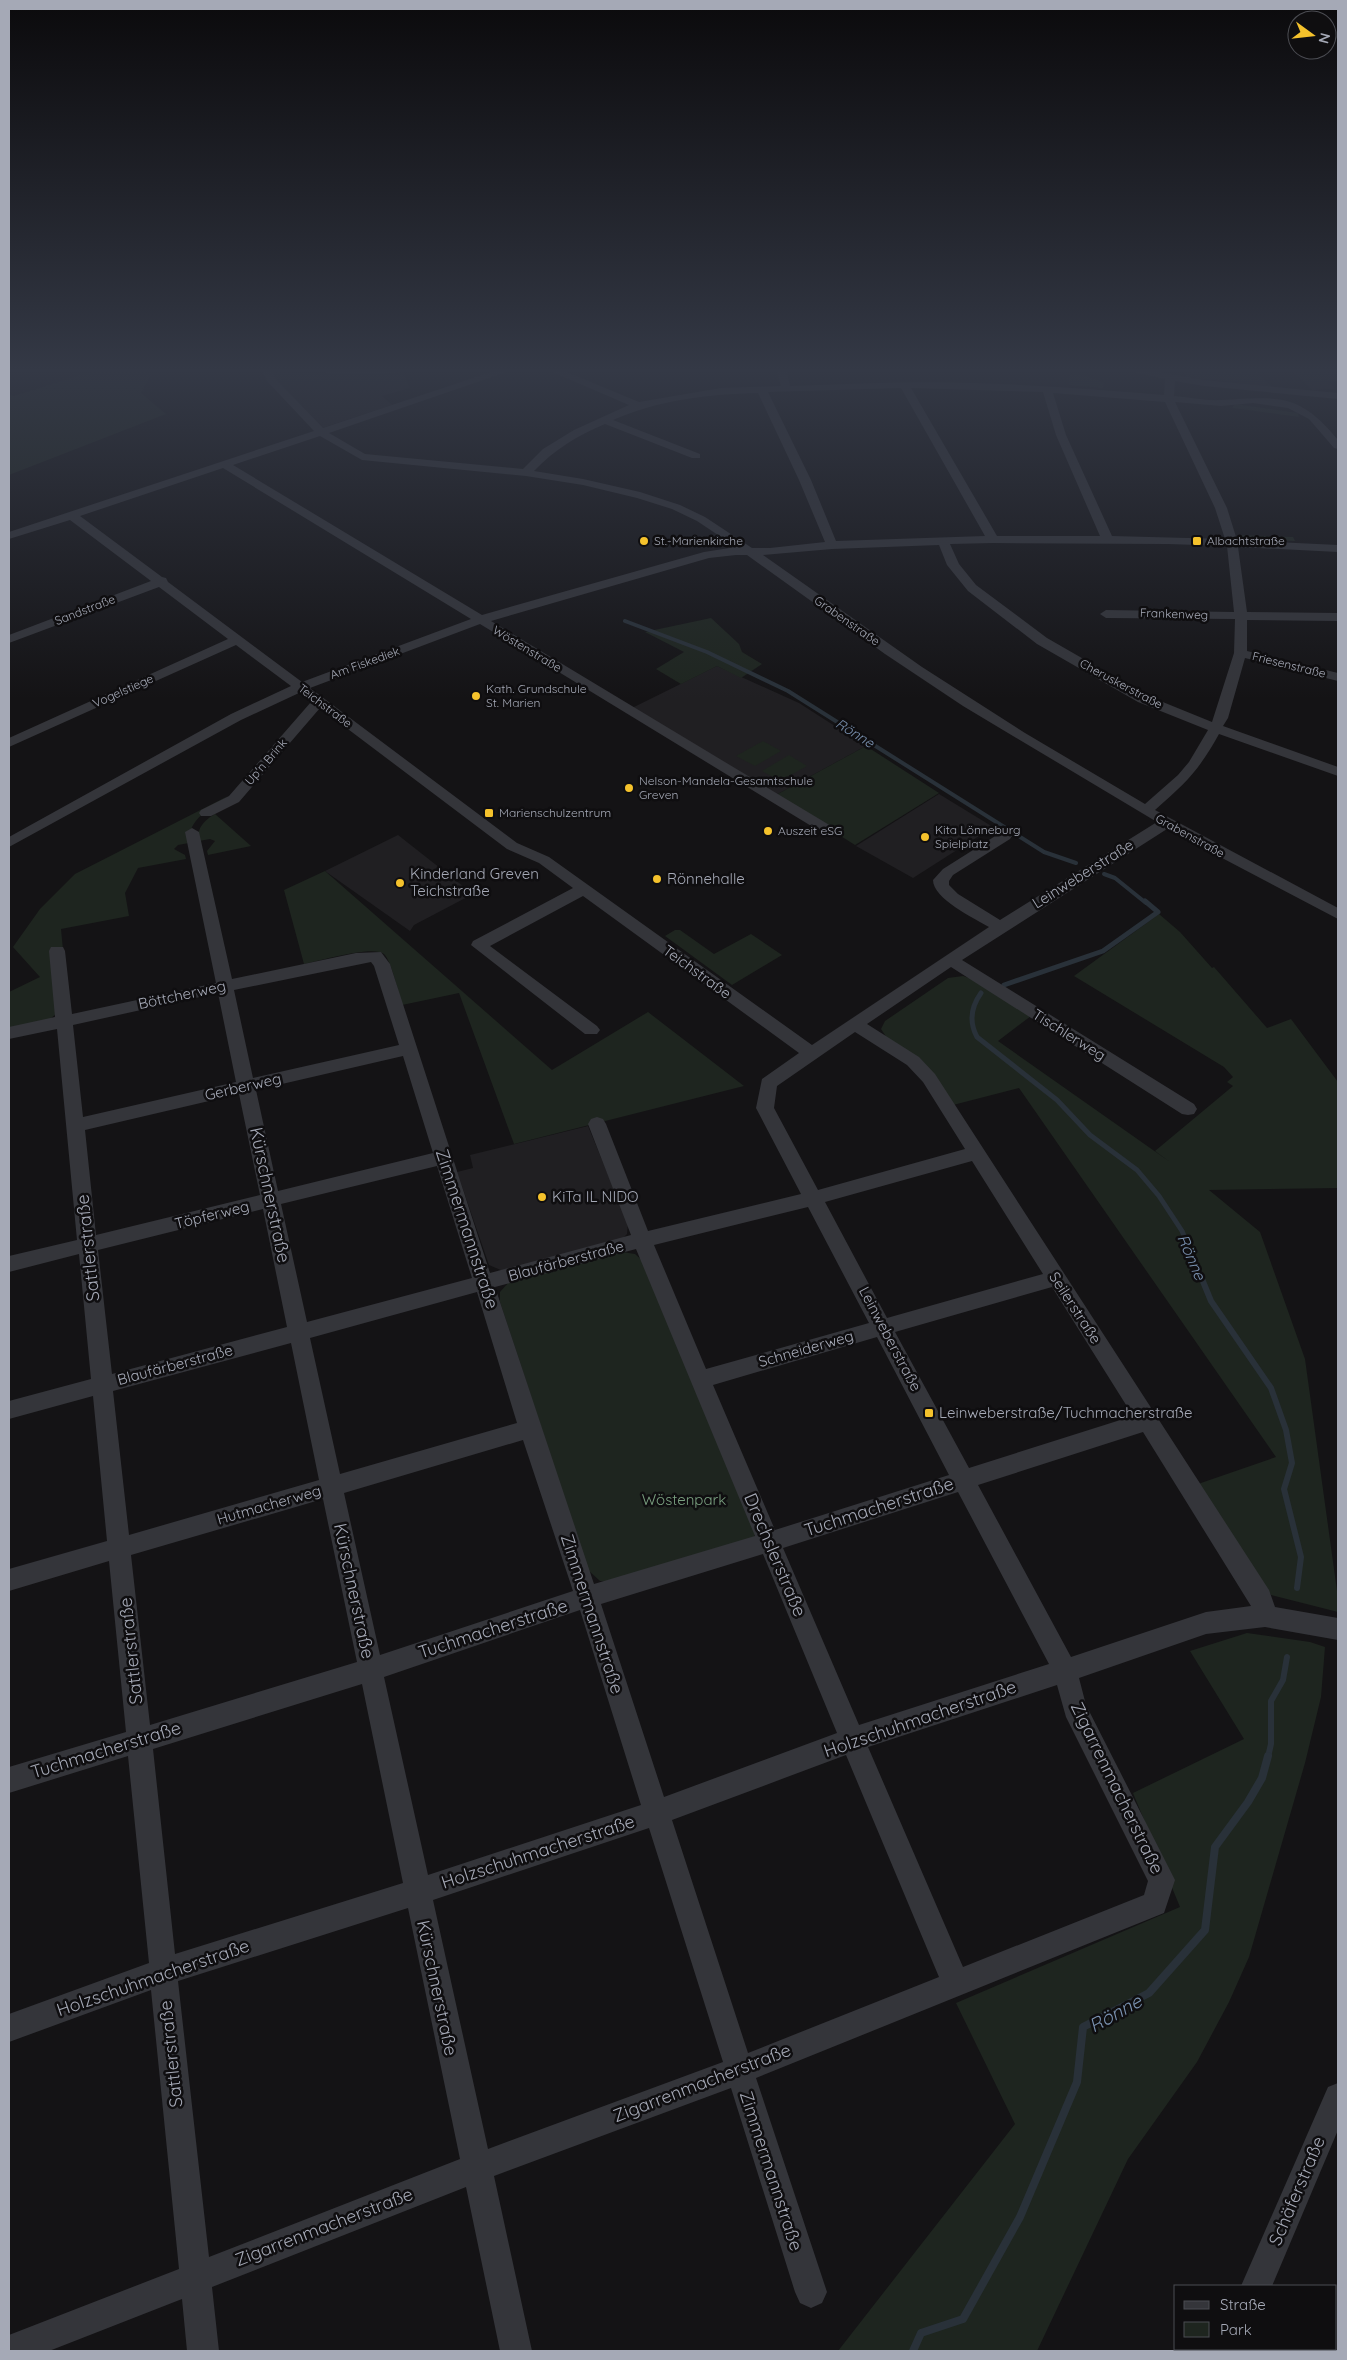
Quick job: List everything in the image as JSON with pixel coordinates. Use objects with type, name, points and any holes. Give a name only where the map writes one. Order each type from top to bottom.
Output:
[{"type":"street","points":[[9,536],[182,478]]},
{"type":"street","name":"Wöstenstraße","points":[[247,478],[831,832]]},
{"type":"street","name":"Grabenstraße","points":[[556,478],[602,486],[676,507],[717,529],[917,670],[1024,740],[1145,811],[1338,914]]},
{"type":"street","points":[[804,478],[832,545]]},
{"type":"street","points":[[958,478],[993,539]]},
{"type":"street","points":[[1080,478],[1107,539]]},
{"type":"street","points":[[1145,811],[1195,764],[1216,728],[1231,687],[1240,652],[1241,616],[1232,542],[1221,508],[1207,478]]},
{"type":"street","name":"Teichstraße","points":[[72,515],[512,846],[544,860],[812,1054]]},
{"type":"street","points":[[748,551],[770,552],[832,545],[993,539],[1232,542],[1338,548]]},
{"type":"street","name":"Cheruskerstraße","points":[[943,541],[953,565],[972,588],[1042,641],[1144,699],[1216,728],[1338,772]]},
{"type":"street","name":"Am Fiskediek","points":[[9,843],[236,717],[300,687],[480,620],[708,555],[748,551]]},
{"type":"street","name":"Sandstraße","points":[[9,640],[162,582]]},
{"type":"street","name":"Frankenweg","points":[[1106,614],[1338,617]]},
{"type":"street","name":"Vogelstiege","points":[[9,743],[237,640]]},
{"type":"street","name":"Friesenstraße","points":[[1240,652],[1338,677]]},
{"type":"street","name":"Up'n Brink","points":[[206,813],[234,798],[317,701],[320,690],[336,674]]},
{"type":"street","name":"Leinweberstraße","points":[[1065,1671],[883,1326],[765,1108],[768,1083],[1000,927],[1166,822]]},
{"type":"street","name":"Kürschnerstraße","points":[[192,832],[516,2351]]},
{"type":"street","points":[[1000,927],[952,897],[941,886],[941,880],[948,872],[1004,836]]},
{"type":"street","points":[[583,889],[479,945],[591,1030]]},
{"type":"street","name":"Sattlerstraße","points":[[57,951],[203,2351]]},
{"type":"street","name":"Zimmermannstraße","points":[[356,958],[374,956],[382,964],[530,1429],[587,1597],[810,2292]]},
{"type":"street","name":"Böttcherweg","points":[[9,1033],[356,958]]},
{"type":"street","name":"Tischlerweg","points":[[951,960],[1188,1110]]},
{"type":"street","name":"Seilerstraße","points":[[856,1025],[913,1061],[929,1078],[1261,1598],[1265,1616]]},
{"type":"street","name":"Gerberweg","points":[[76,1125],[410,1049]]},
{"type":"street","name":"Drechslerstraße","points":[[597,1124],[642,1240],[956,1984]]},
{"type":"street","name":"Blaufärberstraße","points":[[9,1410],[642,1240],[814,1198],[978,1152]]},
{"type":"street","name":"Töpferweg","points":[[9,1264],[444,1157]]},
{"type":"street","name":"Schneiderweg","points":[[701,1379],[1056,1278]]},
{"type":"street","name":"Tuchmacherstraße","points":[[9,1780],[370,1670],[587,1597],[769,1542],[1148,1420]]},
{"type":"street","name":"Hutmacherweg","points":[[9,1580],[530,1429]]},
{"type":"street","points":[[1065,1671],[1206,1623],[1265,1616],[1338,1629]]},
{"type":"street","name":"Holzschuhmacherstraße","points":[[9,2028],[162,1972],[417,1892],[656,1813],[852,1740],[1065,1671]]},
{"type":"street","name":"Zigarrenmacherstraße","points":[[9,2351],[195,2276],[476,2168],[738,2071],[1155,1904],[1162,1880],[1075,1708],[1065,1671]]},
{"type":"street","name":"Schäferstraße","points":[[1256,2285],[1338,2097]]},
{"type":"shaded area","points":[[717,666],[799,703],[866,746],[776,795],[632,708]]},
{"type":"shaded area","name":"Kita Lönneburg Spielplatz","points":[[939,794],[993,827],[913,878],[856,846]]},
{"type":"shaded area","name":"Kinderland Greven Teichstraße","points":[[398,835],[473,894],[414,925],[410,931],[325,871]]},
{"type":"shaded area","name":"KiTa IL NIDO","points":[[588,1126],[628,1223],[627,1234],[622,1239],[503,1271],[489,1265],[457,1172],[473,1168],[470,1155]]},
{"type":"green space","points":[[1238,535],[1293,537],[1295,541],[1246,539],[1240,538]]},
{"type":"green space","points":[[711,618],[739,644],[742,652],[762,664],[741,678],[717,666],[681,684],[656,669],[684,652],[645,632]]},
{"type":"green space","points":[[763,741],[781,751],[755,766],[736,756]]},
{"type":"green space","points":[[866,746],[939,793],[855,845],[776,795]]},
{"type":"green space","points":[[789,755],[807,766],[780,781],[762,771]]},
{"type":"green space","points":[[228,796],[207,810],[196,821],[192,827],[189,843],[178,845],[174,849],[185,855],[186,859],[138,868],[125,893],[129,916],[61,929],[63,950],[57,1013],[50,1019],[9,1028],[9,992],[40,977],[13,947],[40,909],[75,874]]},
{"type":"green space","points":[[215,814],[251,846],[208,855],[207,851],[215,841],[210,839],[199,841],[198,836],[200,828]]},
{"type":"green space","points":[[325,871],[552,1070],[648,1012],[744,1086],[514,1144],[459,993],[402,1005],[387,957],[378,952],[358,952],[304,964],[284,890]]},
{"type":"green space","points":[[1159,914],[1180,932],[1212,968],[1214,967],[1267,1028],[1291,1019],[1338,1082],[1338,1188],[1209,1190],[1260,1232],[1305,1359],[1338,1598],[1338,1612],[1271,1595],[1198,1484],[1276,1457],[1019,1088],[953,1105],[887,1038],[881,1029],[885,1021],[948,978],[963,976],[972,979],[1031,1016],[998,1041],[1170,1162],[1155,1151],[1233,1086],[1227,1082],[1233,1077],[1224,1067],[1074,976]]},
{"type":"green space","points":[[675,930],[680,930],[714,954],[751,934],[782,955],[732,985],[665,936]]},
{"type":"green space","name":"Wöstenpark","points":[[622,1252],[635,1254],[644,1262],[756,1529],[754,1537],[616,1582],[600,1581],[588,1570],[500,1302],[500,1292],[508,1283]]},
{"type":"green space","points":[[1247,1633],[1310,1642],[1325,1647],[1321,1697],[1305,1763],[1249,1957],[1229,2002],[1197,2062],[1128,2159],[1037,2351],[838,2351],[1015,2124],[956,2003],[1180,1907],[1133,1793],[1244,1739],[1190,1651]]},
{"type":"waterway","name":"Rönne","points":[[625,621],[707,652],[788,691],[1044,852],[1076,863]]},
{"type":"waterway","name":"Rönne","points":[[1104,874],[1115,878],[1146,903]]},
{"type":"waterway","name":"Rönne","points":[[1004,985],[1103,951],[1158,912],[1145,901]]},
{"type":"waterway","name":"Rönne","points":[[981,993],[972,1015],[974,1031],[977,1037],[1057,1100],[1090,1135],[1137,1170],[1159,1196],[1182,1231],[1202,1280]]},
{"type":"waterway","name":"Rönne","points":[[1202,1279],[1211,1301],[1271,1388],[1286,1430],[1292,1463],[1284,1489],[1301,1557],[1297,1588]]},
{"type":"waterway","name":"Rönne","points":[[1268,1757],[1271,1744],[1271,1701],[1283,1680],[1287,1657]]},
{"type":"waterway","name":"Rönne","points":[[913,2351],[921,2333],[963,2319],[1020,2217],[1077,2082],[1083,2027],[1149,1993],[1205,1930],[1215,1847],[1248,1802],[1262,1778],[1268,1756]]},
{"type":"place","name":"St.-Marienkirche","points":[[644,541]]},
{"type":"place","name":"Albachtstraße","points":[[1197,541]]},
{"type":"place","name":"Kath. Grundschule St. Marien","points":[[476,696]]},
{"type":"place","name":"Nelson-Mandela-Gesamtschule Greven","points":[[629,788]]},
{"type":"place","name":"Marienschulzentrum","points":[[489,813]]},
{"type":"place","name":"Auszeit eSG","points":[[768,831]]},
{"type":"place","name":"Kita Lönneburg Spielplatz","points":[[925,837]]},
{"type":"place","name":"Rönnehalle","points":[[657,879]]},
{"type":"place","name":"Kinderland Greven Teichstraße","points":[[400,883]]},
{"type":"place","name":"KiTa IL NIDO","points":[[542,1197]]},
{"type":"place","name":"Leinweberstraße/Tuchmacherstraße","points":[[929,1413]]}]
